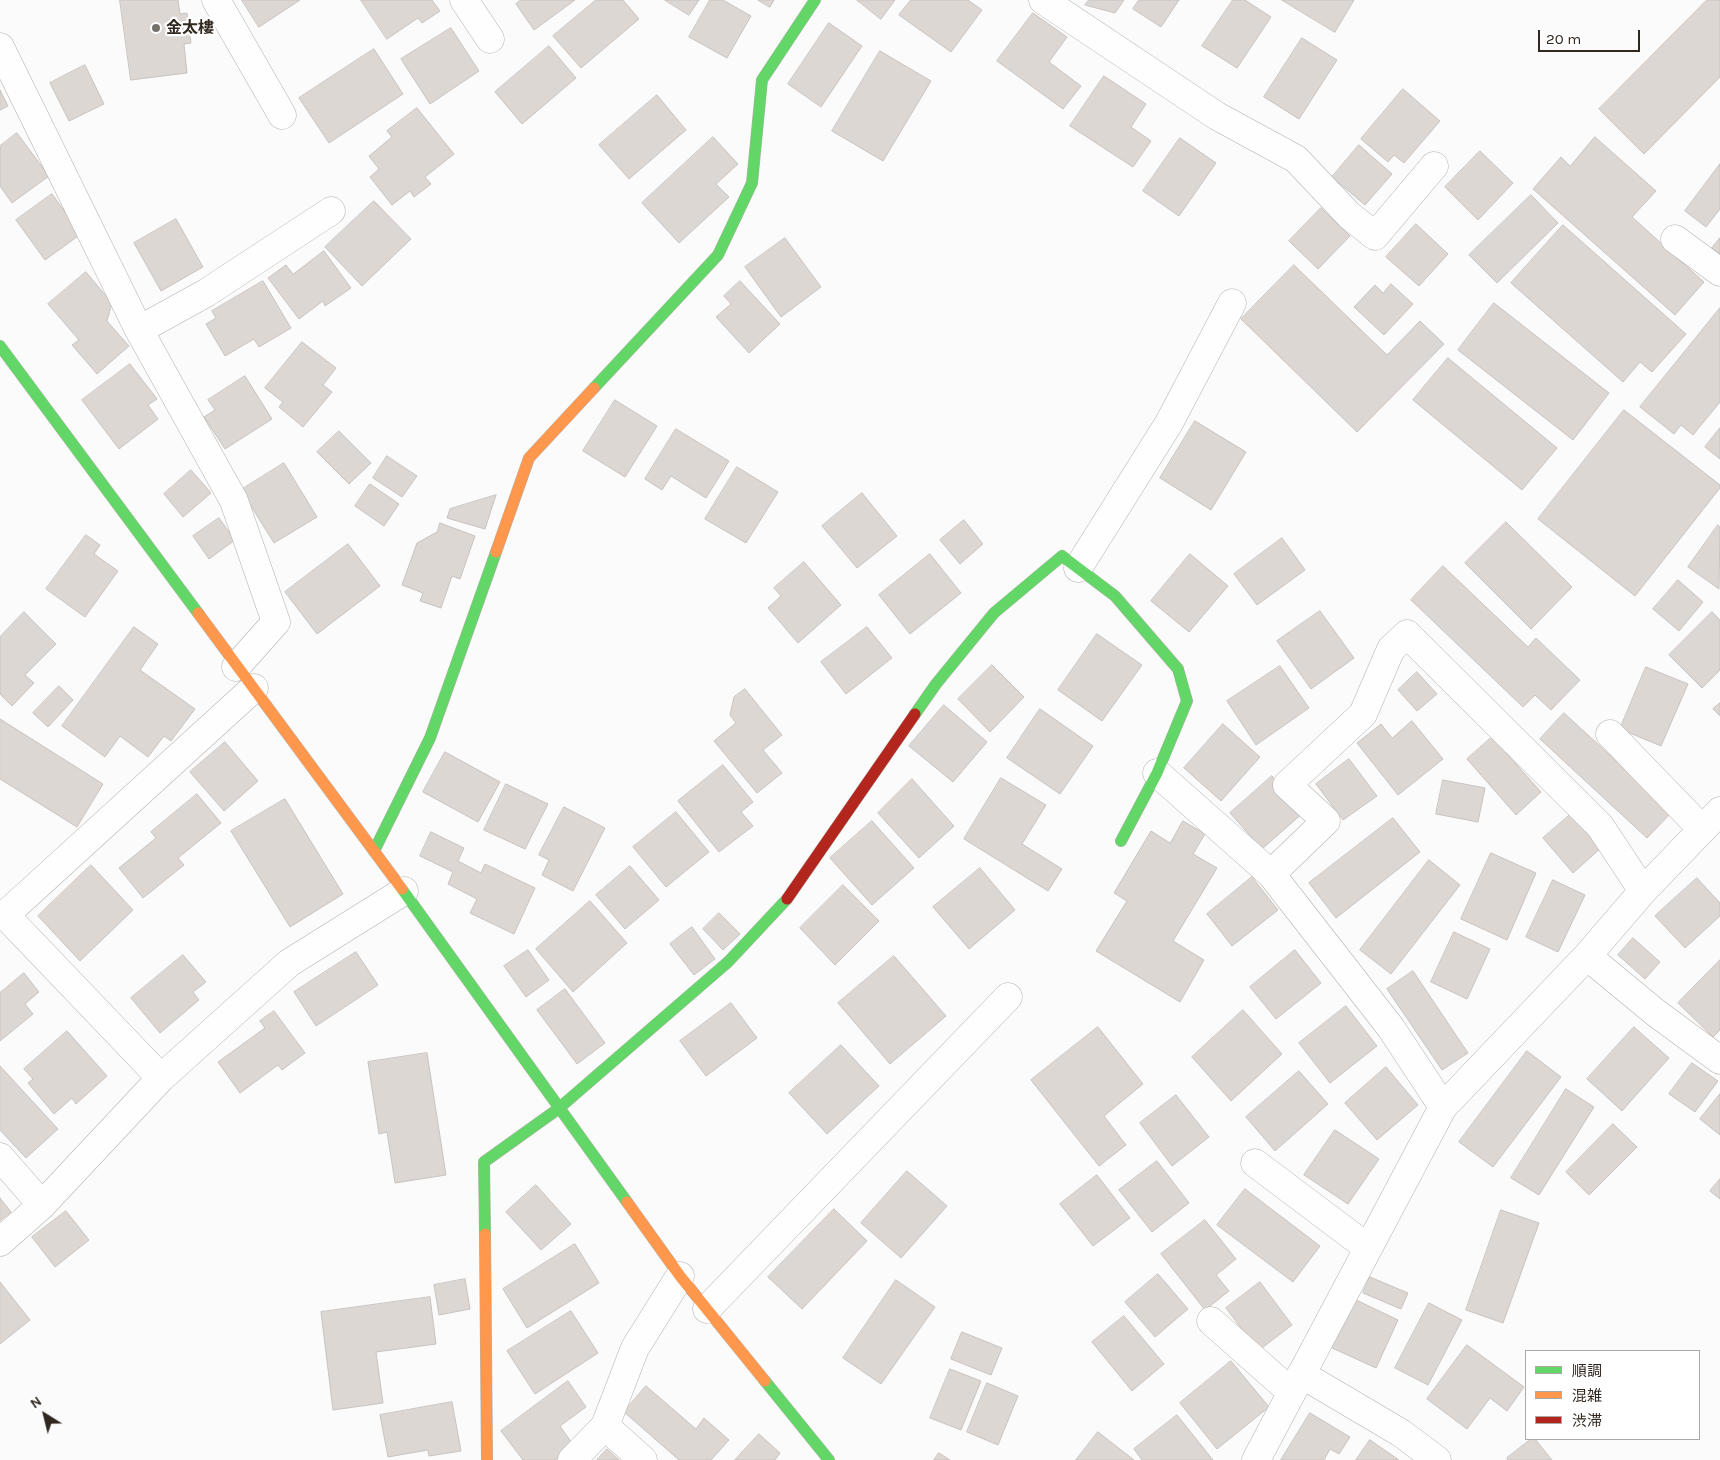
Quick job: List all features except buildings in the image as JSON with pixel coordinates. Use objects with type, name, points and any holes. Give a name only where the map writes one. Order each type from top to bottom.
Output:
[{"type":"street","points":[[216,0],[282,115]]},
{"type":"street","points":[[464,0],[490,39]]},
{"type":"street","points":[[374,851],[430,738],[529,458],[718,255],[752,183],[762,80],[815,0]]},
{"type":"street","points":[[1043,0],[1217,116],[1296,159],[1349,215],[1375,236],[1434,166]]},
{"type":"street","points":[[0,47],[139,330],[234,501],[276,622],[236,667]]},
{"type":"street","points":[[139,330],[206,293],[332,211]]},
{"type":"street","points":[[1675,239],[1720,272]]},
{"type":"street","points":[[1078,568],[1168,423],[1232,303]]},
{"type":"street","points":[[0,346],[236,667],[254,688],[404,891],[558,1109],[680,1276],[829,1460]]},
{"type":"street","points":[[486,1460],[484,1162],[558,1109],[728,962],[785,900],[936,684],[994,613],[1062,556],[1116,596],[1178,668],[1188,701],[1157,773],[1121,841]]},
{"type":"street","points":[[1271,874],[1326,821],[1287,785],[1363,714],[1391,649],[1407,634],[1600,826],[1643,891]]},
{"type":"street","points":[[161,1078],[5,915],[254,688]]},
{"type":"street","points":[[1256,1460],[1443,1107],[1587,956],[1643,891],[1711,820],[1610,734]]},
{"type":"street","points":[[1157,773],[1271,874],[1391,1028],[1443,1107]]},
{"type":"street","points":[[0,1242],[42,1205],[161,1078],[289,963],[404,891]]},
{"type":"street","points":[[1587,956],[1656,1013],[1720,1060]]},
{"type":"street","points":[[707,1308],[1008,997]]},
{"type":"street","points":[[0,1157],[42,1205]]},
{"type":"street","points":[[1255,1163],[1368,1248]]},
{"type":"street","points":[[572,1460],[605,1426],[635,1348],[680,1276]]},
{"type":"street","points":[[1211,1321],[1296,1383],[1401,1433],[1437,1460]]},
{"type":"street","points":[[605,1426],[643,1460]]},
{"type":"traffic: fast","points":[[594,388],[718,255],[752,183],[762,80],[815,0]]},
{"type":"traffic: fast","points":[[0,346],[198,613]]},
{"type":"traffic: fast","points":[[374,851],[430,738],[496,552]]},
{"type":"traffic: fast","points":[[915,714],[936,684],[994,613],[1062,556],[1115,596],[1178,669],[1187,701],[1157,773],[1121,841]]},
{"type":"traffic: fast","points":[[402,889],[627,1202]]},
{"type":"traffic: fast","points":[[485,1234],[484,1162],[558,1109],[728,962],[787,899]]},
{"type":"traffic: fast","points":[[765,1381],[829,1460]]},
{"type":"traffic: slow","points":[[496,552],[529,458],[594,388]]},
{"type":"traffic: slow","points":[[198,613],[402,889]]},
{"type":"traffic: slow","points":[[627,1202],[680,1276],[765,1381]]},
{"type":"traffic: slow","points":[[485,1234],[487,1460]]},
{"type":"traffic: jam","points":[[787,899],[915,714]]},
{"type":"place","name":"金太樓","points":[[156,28]]}]
